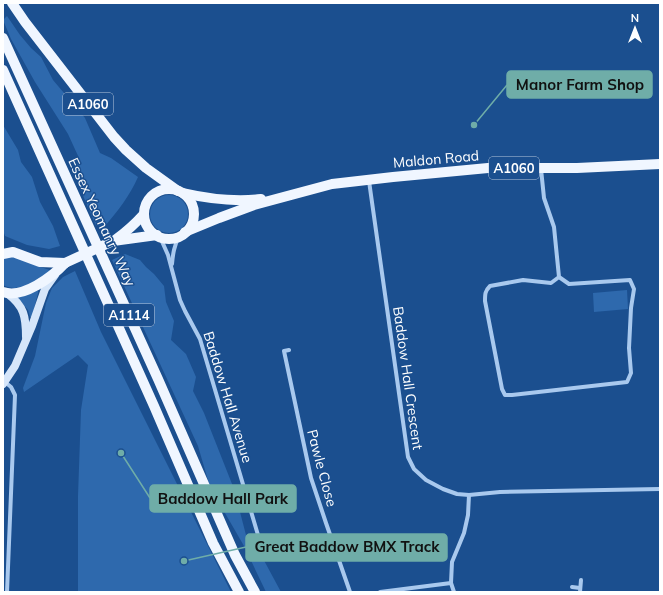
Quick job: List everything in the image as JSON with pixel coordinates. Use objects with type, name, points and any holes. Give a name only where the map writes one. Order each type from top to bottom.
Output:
[{"type":"main road","name":"A1060","points":[[12,3],[29,28],[110,132],[126,150],[146,168],[181,192]]},
{"type":"main road","name":"Essex Yeomanry Way","points":[[3,38],[158,379],[235,555],[256,592]]},
{"type":"main road","name":"Essex Yeomanry Way","points":[[3,70],[154,406],[213,543],[239,592]]},
{"type":"main road","name":"Maldon Road","points":[[182,234],[254,205],[332,184],[488,168],[577,168],[660,164]]},
{"type":"main road","points":[[6,293],[21,292],[29,289],[57,271],[65,263],[113,241],[135,224],[144,214],[147,203],[153,195],[162,190],[168,189],[181,192],[192,203],[194,216],[190,228],[182,234],[170,238],[158,236],[113,241]]},
{"type":"main road","name":"Maldon Road","points":[[181,192],[212,199],[236,200],[254,200],[289,195]]},
{"type":"main road","points":[[144,214],[148,226],[158,236]]},
{"type":"main road","points":[[3,254],[12,252],[40,262],[65,263]]},
{"type":"street","points":[[541,168],[544,198],[554,227],[559,277],[568,284],[630,280],[634,289],[631,308],[629,348],[631,373],[626,382],[505,395],[502,389],[485,301],[485,293],[490,286],[523,280],[551,283],[559,277]]},
{"type":"street","name":"Baddow Hall Crescent","points":[[369,180],[408,457],[414,469],[426,480],[443,490],[457,494],[469,495],[500,492],[660,489]]},
{"type":"street","name":"Baddow Hall Avenue","points":[[172,268],[174,246],[182,234]]},
{"type":"street","name":"Baddow Hall Avenue","points":[[158,236],[168,255],[180,300],[200,339],[258,535]]},
{"type":"street","points":[[7,592],[15,395],[11,387],[4,383],[15,366],[26,342],[45,289],[57,271]]},
{"type":"street","points":[[6,293],[15,299],[24,315],[26,323],[26,342]]},
{"type":"street","name":"Pawle Close","points":[[289,350],[284,351],[311,478],[350,592]]},
{"type":"street","points":[[454,592],[451,583],[452,562],[464,533],[468,515],[469,495]]},
{"type":"street","points":[[572,587],[580,590],[581,580]]},
{"type":"street","points":[[380,592],[451,583]]},
{"type":"shaded area","points":[[7,16],[20,35],[41,57],[53,80],[85,118],[100,153],[111,158],[138,177],[115,215],[105,226],[96,226],[75,172],[79,158],[68,134],[35,82],[11,39],[3,20]]},
{"type":"shaded area","points":[[3,125],[18,150],[21,162],[32,177],[40,202],[53,226],[60,246],[49,249],[27,245],[5,236],[3,230]]},
{"type":"shaded area","points":[[165,195],[173,195],[183,200],[187,207],[187,221],[183,228],[173,233],[165,233],[155,228],[153,225],[150,218],[150,210],[155,200],[158,198]]},
{"type":"shaded area","points":[[125,254],[140,260],[164,286],[166,302],[174,321],[171,340],[186,354],[196,377],[193,391],[204,413],[234,489],[246,535],[260,553],[281,592],[266,592],[244,546],[210,487],[198,446],[112,260]]},
{"type":"shaded area","points":[[10,256],[51,271],[22,287],[15,288],[3,285],[3,259]]},
{"type":"shaded area","points":[[75,271],[101,332],[231,592],[78,592],[78,496],[81,410],[88,365],[78,355],[24,392],[23,388],[35,356],[46,303],[52,288],[63,277]]},
{"type":"shaded area","points":[[627,290],[628,309],[594,312],[593,293]]},
{"type":"shaded area","points":[[38,291],[38,293],[32,317],[30,317],[28,310],[18,297]]},
{"type":"place","name":"Manor Farm Shop","points":[[474,125]]},
{"type":"place","name":"Baddow Hall Park","points":[[121,453]]},
{"type":"place","name":"Great Baddow BMX Track","points":[[184,561]]}]
